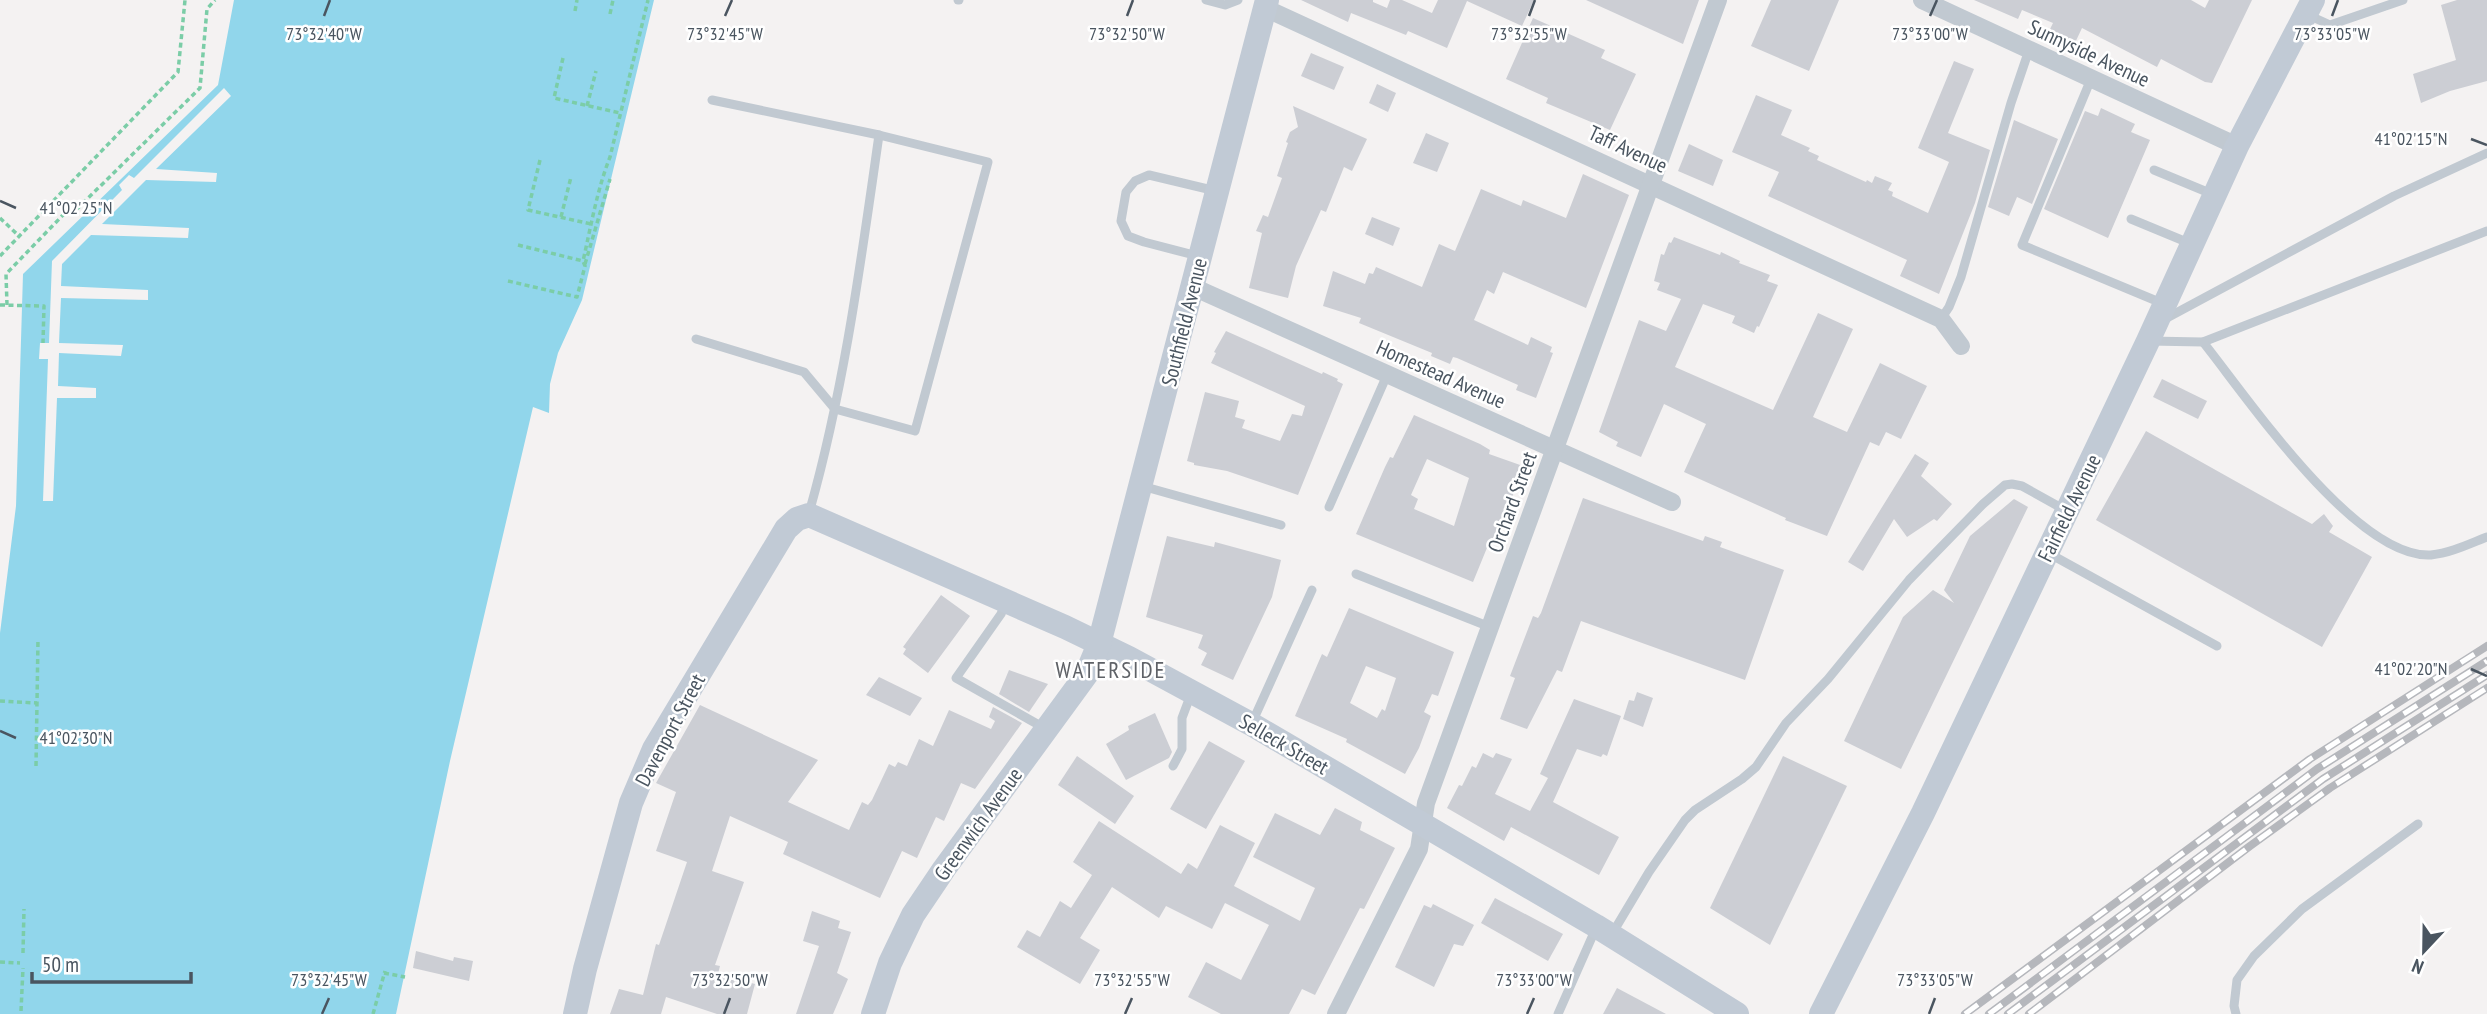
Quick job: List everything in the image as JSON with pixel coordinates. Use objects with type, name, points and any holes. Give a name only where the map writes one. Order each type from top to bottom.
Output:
[{"type":"main road","name":"Southfield Avenue","points":[[1099,644],[1266,4]]},
{"type":"main road","name":"Fairfield Avenue","points":[[1821,1014],[1923,813],[2156,323],[2213,195],[2310,7]]},
{"type":"main road","name":"Selleck Street","points":[[809,515],[1099,644],[1192,692],[1604,931],[1737,1014]]},
{"type":"main road","name":"Davenport Street","points":[[575,1014],[631,803],[654,749],[786,529],[797,519],[809,515]]},
{"type":"main road","name":"Greenwich Avenue","points":[[873,1014],[890,963],[913,915],[1086,675],[1099,644]]},
{"type":"street","name":"Orchard Street","points":[[1336,1014],[1419,849],[1426,803],[1718,0]]},
{"type":"street","name":"Sunnyside Avenue","points":[[1922,0],[2237,146]]},
{"type":"street","name":"Taff Avenue","points":[[1266,4],[1941,319],[1961,346]]},
{"type":"street","name":"Homestead Avenue","points":[[1193,288],[1672,502]]},
{"type":"lane","points":[[1206,0],[1225,5],[1238,0],[1266,4]]},
{"type":"lane","points":[[2310,7],[2330,25],[2403,0]]},
{"type":"lane","points":[[1941,319],[1949,307],[1961,276],[2029,50]]},
{"type":"lane","points":[[2091,79],[2022,245],[2156,323],[2203,342],[2299,463],[2338,505],[2370,532],[2392,545],[2430,555],[2458,549],[2487,537]]},
{"type":"lane","points":[[696,338],[804,372],[835,409],[915,431],[988,162],[879,135],[712,100]]},
{"type":"lane","points":[[809,515],[835,409],[863,250],[879,135]]},
{"type":"lane","points":[[2156,323],[2393,196],[2487,153]]},
{"type":"lane","points":[[2154,170],[2213,195]]},
{"type":"lane","points":[[1200,257],[1128,236],[1121,221],[1126,192],[1135,181],[1149,175],[1217,192]]},
{"type":"lane","points":[[2132,219],[2191,244]]},
{"type":"lane","points":[[2203,342],[2487,232]]},
{"type":"lane","points":[[1329,508],[1387,375]]},
{"type":"lane","points":[[1558,1014],[1604,931],[1685,820],[1756,767],[1786,723],[1828,678],[1909,580],[1983,504],[2005,485],[2012,484],[2022,486],[2067,511]]},
{"type":"lane","points":[[1142,486],[1281,525]]},
{"type":"lane","points":[[2047,553],[2217,646]]},
{"type":"lane","points":[[1356,574],[1490,627]]},
{"type":"lane","points":[[1251,724],[1312,590]]},
{"type":"lane","points":[[1006,602],[1001,614],[956,678],[1047,729]]},
{"type":"lane","points":[[1172,766],[1182,749],[1182,718],[1192,692]]},
{"type":"lane","points":[[2236,1014],[2234,1006],[2237,980],[2254,956],[2302,909],[2418,824]]},
{"type":"path","points":[[0,256],[178,72],[185,0]]},
{"type":"path","points":[[7,305],[6,274],[63,215],[78,208],[200,88],[207,9],[215,0]]},
{"type":"path","points":[[575,11],[578,0]]},
{"type":"path","points":[[610,14],[613,0]]},
{"type":"path","points":[[508,281],[577,298],[591,224],[648,0]]},
{"type":"path","points":[[564,58],[554,98],[620,113]]},
{"type":"path","points":[[587,106],[596,71]]},
{"type":"path","points":[[540,160],[528,210],[591,224]]},
{"type":"path","points":[[561,217],[570,177]]},
{"type":"path","points":[[584,263],[610,179]]},
{"type":"path","points":[[0,218],[19,236]]},
{"type":"path","points":[[518,245],[584,263]]},
{"type":"path","points":[[0,304],[44,306],[43,343]]},
{"type":"path","points":[[36,766],[38,639]]},
{"type":"path","points":[[0,701],[37,703]]},
{"type":"path","points":[[23,953],[24,909]]},
{"type":"path","points":[[0,962],[20,962]]},
{"type":"path","points":[[21,1012],[23,968]]},
{"type":"path","points":[[373,1014],[385,972],[405,977]]},
{"type":"water","points":[[234,0],[654,0],[582,300],[558,353],[550,384],[549,413],[533,407],[450,761],[396,1014],[0,1014],[0,633],[16,506],[23,274],[218,85]]},
{"type":"pier","points":[[224,88],[231,96],[156,169],[217,173],[216,182],[146,180],[102,224],[189,228],[188,238],[91,235],[62,264],[61,286],[148,290],[148,300],[61,298],[59,343],[123,345],[121,356],[59,353],[58,386],[96,388],[96,398],[57,398],[53,501],[43,501],[48,359],[39,359],[40,343],[49,343],[52,261],[122,190],[119,185],[129,175],[134,178]]},
{"type":"building","points":[[1301,0],[1373,0],[1387,8],[1390,0],[1402,0],[1432,13],[1438,0],[1534,0],[1522,26],[1467,1],[1447,48],[1408,31],[1406,35],[1351,13],[1348,22]]},
{"type":"building","points":[[1586,0],[1699,0],[1683,44]]},
{"type":"building","points":[[1771,0],[1839,0],[1809,71],[1751,46]]},
{"type":"building","points":[[1974,0],[2191,0],[2205,8],[2209,0],[2252,0],[2212,83],[2161,59],[2157,67],[2082,28],[2074,45],[2048,33],[2053,23],[2022,10],[2018,19]]},
{"type":"building","points":[[2457,0],[2487,0],[2487,81],[2450,91],[2421,103],[2413,74],[2456,60],[2441,5]]},
{"type":"building","points":[[1533,18],[1605,50],[1601,58],[1636,74],[1610,130],[1546,103],[1548,98],[1506,79]]},
{"type":"building","points":[[1311,53],[1344,67],[1334,90],[1301,76]]},
{"type":"building","points":[[1954,61],[1974,69],[1948,133],[1990,150],[1975,203],[1939,294],[1900,276],[1907,260],[1768,196],[1779,172],[1732,152],[1756,95],[1792,110],[1781,135],[1810,148],[1808,151],[1819,156],[1817,160],[1866,182],[1867,180],[1872,183],[1875,176],[1892,183],[1888,190],[1893,192],[1892,196],[1928,213],[1949,162],[1918,148]]},
{"type":"building","points":[[1377,84],[1396,93],[1388,112],[1369,103]]},
{"type":"building","points":[[1293,106],[1367,139],[1352,171],[1344,167],[1326,212],[1321,210],[1296,266],[1288,298],[1249,288],[1262,233],[1256,231],[1263,215],[1268,217],[1282,178],[1277,176],[1288,143],[1286,142],[1290,132],[1298,127]]},
{"type":"building","points":[[2101,108],[2135,124],[2131,132],[2150,140],[2108,238],[2044,209],[2085,111],[2098,116]]},
{"type":"building","points":[[2014,120],[2058,139],[2032,204],[2017,197],[2009,216],[1988,207]]},
{"type":"building","points":[[1426,133],[1449,143],[1437,172],[1413,163]]},
{"type":"building","points":[[1689,144],[1723,160],[1713,186],[1678,171]]},
{"type":"building","points":[[1583,174],[1629,195],[1586,308],[1503,272],[1494,294],[1487,290],[1474,320],[1528,345],[1531,337],[1552,347],[1550,352],[1553,353],[1536,398],[1516,390],[1518,385],[1457,358],[1453,357],[1450,364],[1431,356],[1432,353],[1359,323],[1361,318],[1323,306],[1333,271],[1365,284],[1369,273],[1373,274],[1376,267],[1422,287],[1439,244],[1455,251],[1481,189],[1521,206],[1523,200],[1566,218]]},
{"type":"building","points":[[1372,217],[1400,228],[1393,246],[1365,234]]},
{"type":"building","points":[[1674,237],[1720,255],[1721,252],[1740,261],[1739,263],[1770,275],[1767,281],[1778,285],[1754,333],[1732,323],[1735,316],[1703,304],[1675,367],[1773,410],[1818,313],[1853,329],[1813,417],[1847,432],[1880,363],[1927,386],[1901,439],[1886,432],[1879,446],[1870,442],[1827,536],[1785,520],[1786,518],[1684,472],[1706,424],[1664,404],[1641,457],[1616,446],[1618,442],[1599,432],[1639,320],[1666,331],[1681,299],[1657,290],[1660,283],[1654,281],[1661,254],[1664,255]]},
{"type":"building","points":[[1226,331],[1322,374],[1323,372],[1343,384],[1298,495],[1227,471],[1194,465],[1187,461],[1205,392],[1239,401],[1235,417],[1245,420],[1242,428],[1280,441],[1292,414],[1302,416],[1305,406],[1211,363]]},
{"type":"building","points":[[2162,379],[2207,401],[2198,419],[2153,397]]},
{"type":"building","points":[[1414,415],[1480,444],[1490,450],[1489,454],[1523,466],[1497,540],[1491,538],[1473,582],[1356,534],[1385,467],[1390,457],[1393,458]],"holes":[[[1427,459],[1469,478],[1454,526],[1414,509],[1418,499],[1411,495]]]},
{"type":"building","points":[[2146,431],[2312,524],[2324,514],[2333,526],[2329,532],[2372,557],[2322,647],[2096,520]]},
{"type":"building","points":[[1915,454],[1929,463],[1921,476],[1952,504],[1937,521],[1934,519],[1907,537],[1894,519],[1863,571],[1848,562]]},
{"type":"building","points":[[1583,498],[1703,541],[1705,536],[1722,542],[1720,547],[1784,570],[1745,680],[1581,621],[1562,672],[1557,670],[1527,729],[1500,719],[1515,678],[1510,676],[1533,616],[1538,618],[1541,613]]},
{"type":"building","points":[[2014,499],[2028,507],[1901,769],[1844,741],[1903,617],[1933,590],[1954,603],[1944,590],[1970,536]]},
{"type":"building","points":[[1167,536],[1214,547],[1215,542],[1281,560],[1272,597],[1233,680],[1201,665],[1207,653],[1198,648],[1203,635],[1146,617]]},
{"type":"building","points":[[941,595],[970,616],[928,673],[903,654],[906,649],[903,647]]},
{"type":"building","points":[[1349,608],[1454,652],[1438,696],[1432,694],[1424,712],[1431,716],[1419,748],[1405,774],[1346,742],[1347,739],[1295,716],[1322,654],[1327,657]],"holes":[[[1366,666],[1396,678],[1385,711],[1382,709],[1377,718],[1350,703]]]},
{"type":"building","points":[[1009,670],[1048,684],[1029,712],[999,694]]},
{"type":"building","points":[[879,677],[922,698],[910,716],[866,695]]},
{"type":"building","points":[[1637,692],[1653,698],[1643,727],[1623,719],[1629,700],[1634,701]]},
{"type":"building","points":[[1574,699],[1621,716],[1607,756],[1603,754],[1601,757],[1577,749],[1553,802],[1619,837],[1599,875],[1511,827],[1504,841],[1447,808],[1459,785],[1462,786],[1472,766],[1476,768],[1483,753],[1493,758],[1496,753],[1512,759],[1495,794],[1530,811],[1548,778],[1540,774]]},
{"type":"building","points":[[700,705],[818,760],[788,802],[849,830],[862,802],[868,805],[872,800],[889,764],[895,767],[898,762],[907,766],[919,739],[933,746],[949,710],[991,729],[995,721],[989,717],[993,707],[1022,723],[975,789],[961,783],[944,821],[936,817],[917,858],[902,851],[880,898],[783,854],[788,842],[730,816],[712,871],[744,882],[715,965],[720,966],[718,974],[755,984],[747,1014],[717,1014],[666,997],[661,1014],[610,1014],[619,989],[643,995],[656,944],[659,945],[687,862],[656,851],[676,792],[656,783]]},
{"type":"building","points":[[1155,713],[1172,752],[1169,758],[1126,780],[1106,744],[1129,730],[1128,726]]},
{"type":"building","points":[[1209,741],[1245,761],[1206,829],[1170,809]]},
{"type":"building","points":[[1077,756],[1134,796],[1115,824],[1058,785]]},
{"type":"building","points":[[1783,756],[1847,786],[1770,945],[1710,908]]},
{"type":"building","points":[[1335,808],[1362,822],[1360,830],[1395,848],[1315,995],[1302,989],[1289,1014],[1221,1014],[1188,997],[1206,962],[1241,980],[1269,925],[1225,903],[1212,929],[1166,906],[1159,918],[1112,887],[1080,938],[1100,950],[1080,984],[1017,947],[1027,930],[1040,937],[1060,901],[1071,908],[1092,875],[1073,862],[1099,821],[1181,874],[1188,863],[1197,869],[1220,825],[1255,843],[1234,886],[1300,921],[1315,888],[1253,857],[1275,813],[1320,835]]},
{"type":"building","points":[[1495,898],[1563,934],[1548,961],[1481,923]]},
{"type":"building","points":[[1433,904],[1474,925],[1463,946],[1454,944],[1434,987],[1395,967],[1424,905],[1431,908]]},
{"type":"building","points":[[812,911],[840,921],[838,928],[851,932],[837,973],[848,979],[833,1014],[796,1014],[819,946],[803,941]]},
{"type":"building","points":[[416,951],[453,961],[454,957],[473,961],[469,981],[413,968]]},
{"type":"building","points":[[1617,988],[1666,1014],[1603,1014]]},
{"type":"railway","points":[[1965,1014],[2310,759],[2487,646]]},
{"type":"railway","points":[[1989,1014],[2317,769],[2487,661]]},
{"type":"railway","points":[[2008,1014],[2323,779],[2487,675]]},
{"type":"railway","points":[[2029,1014],[2330,788],[2487,688]]},
{"type":"district","name":"WATERSIDE","points":[[1111,669]]}]
